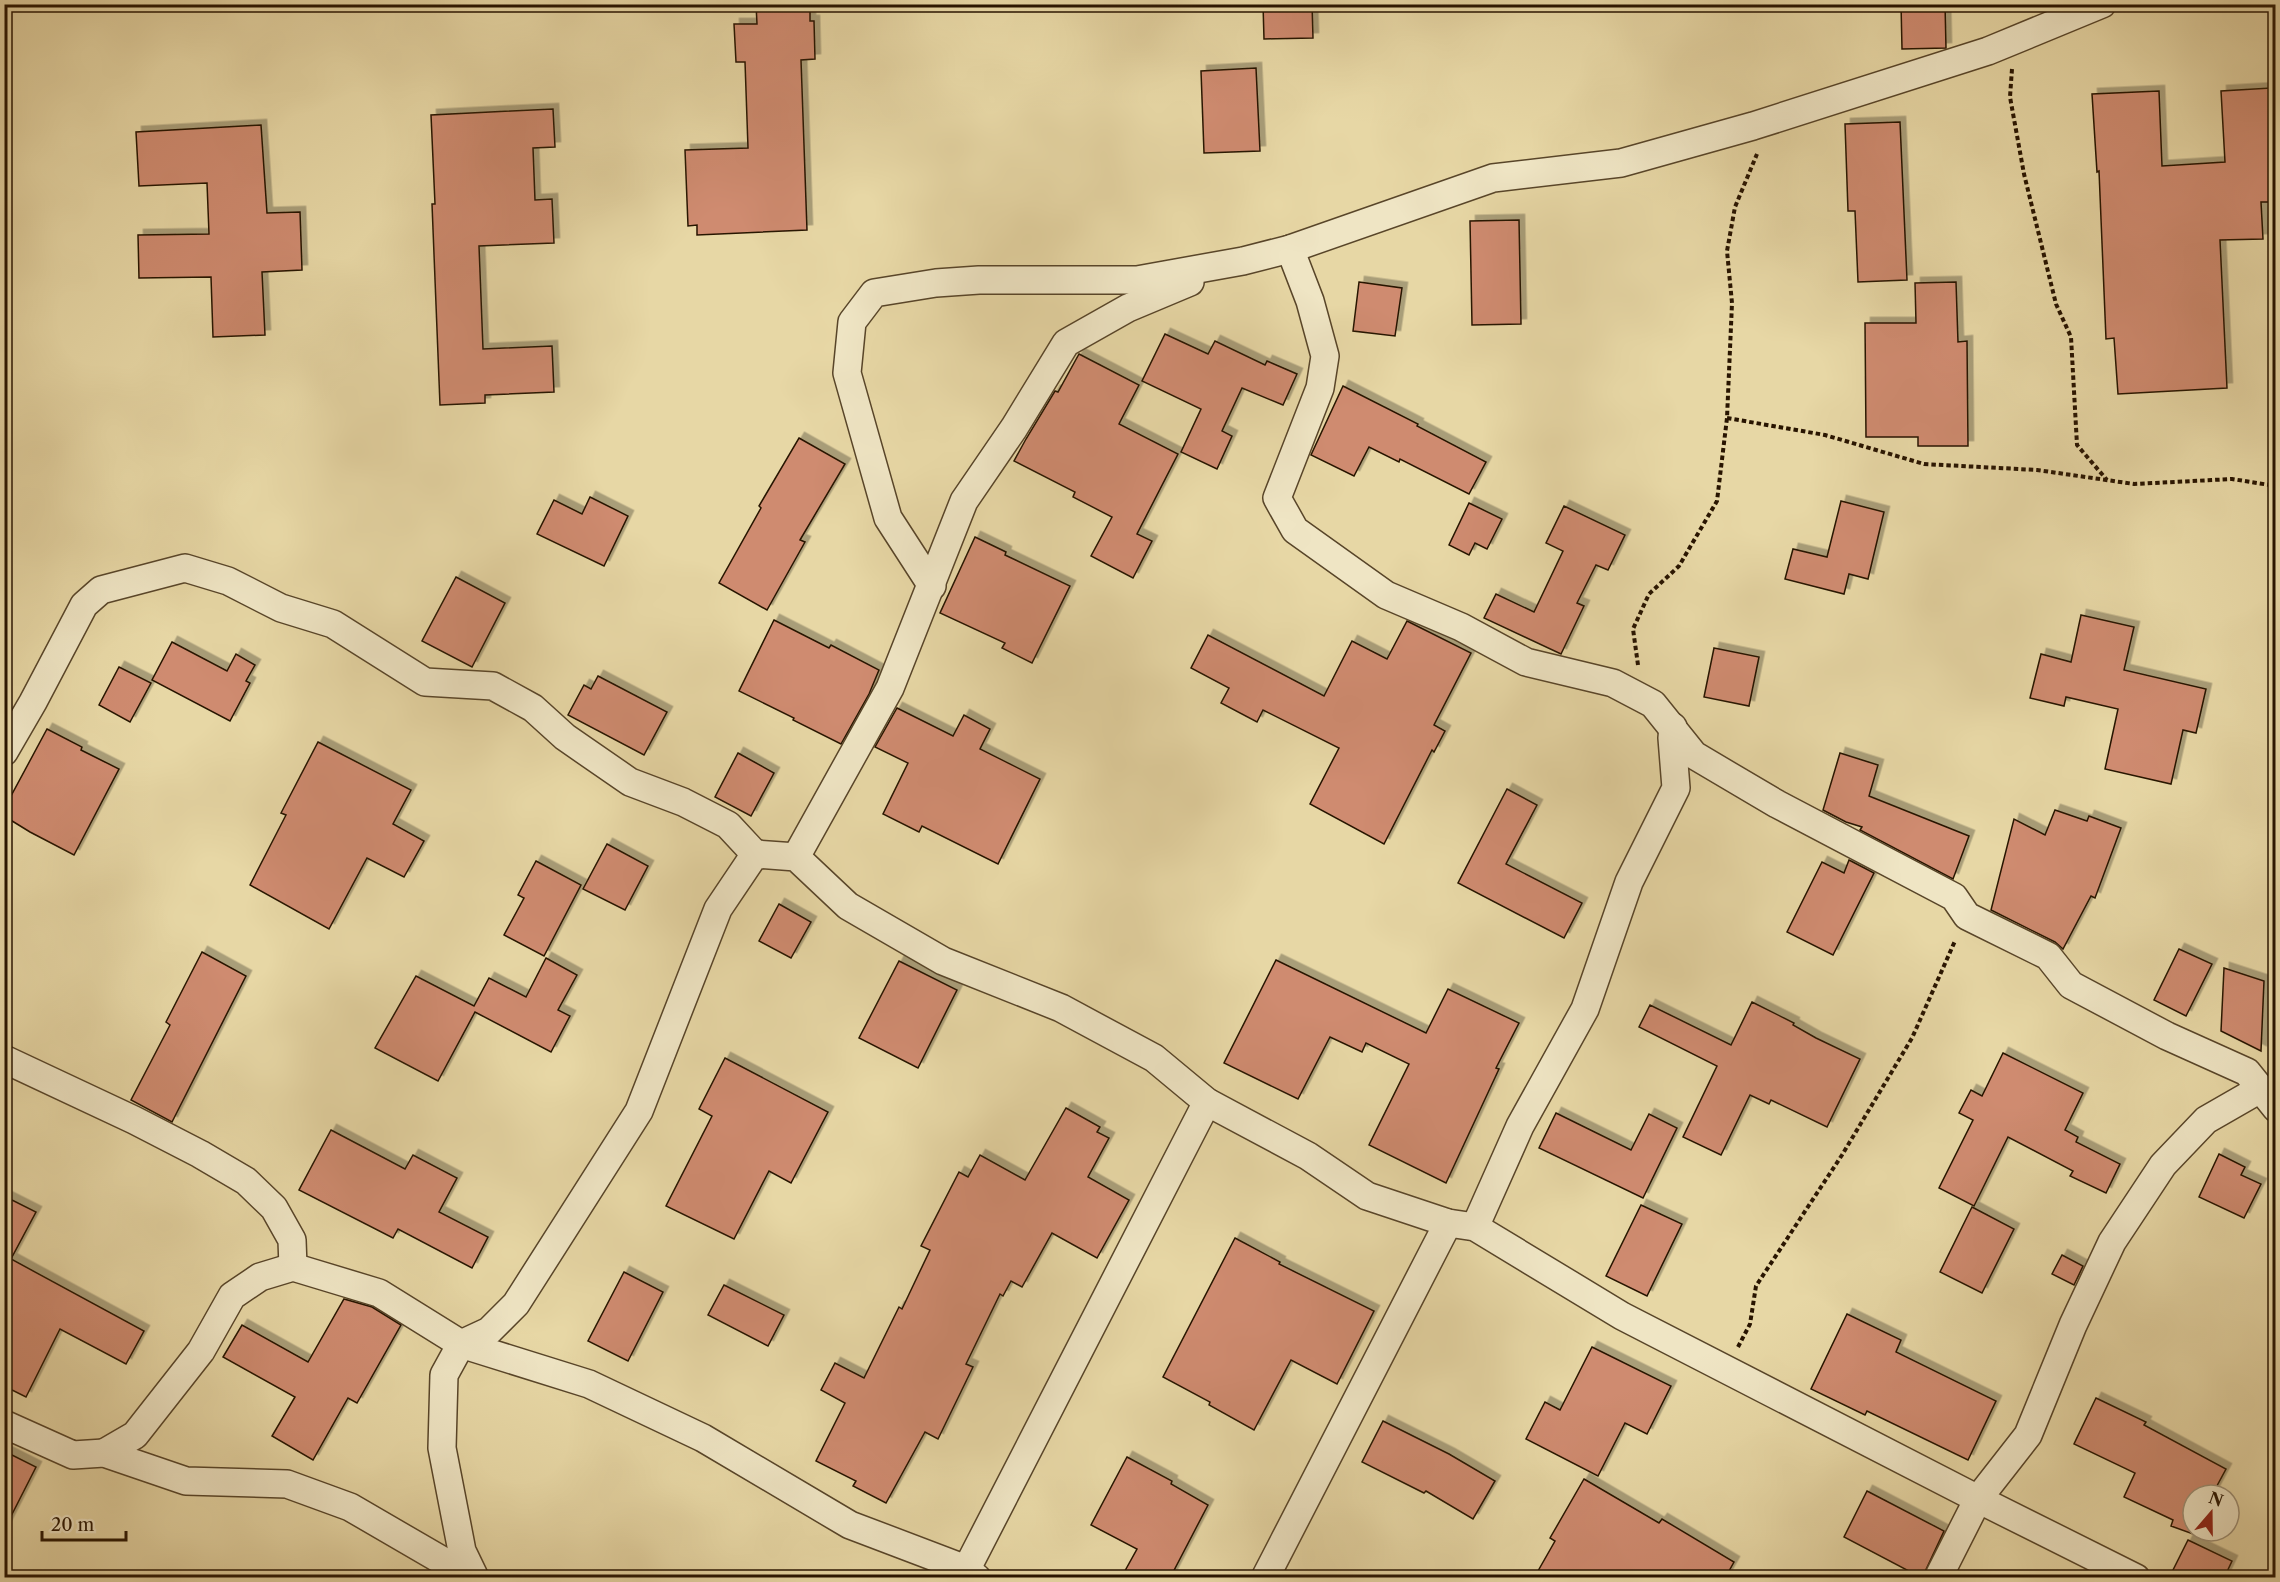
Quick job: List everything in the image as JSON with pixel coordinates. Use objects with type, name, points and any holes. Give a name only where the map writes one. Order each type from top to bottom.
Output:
[{"type":"street","points":[[932,586],[888,518],[847,372],[852,322],[874,293],[936,283],[979,280],[1137,280],[1243,261],[1290,249],[1493,178],[1622,163],[1772,120],[1988,51],[2102,4]]},
{"type":"street","points":[[1290,249],[1311,301],[1325,356],[1320,388],[1277,498],[1295,530],[1386,596],[1461,627],[1526,662],[1613,683],[1653,704],[1694,755],[1777,804],[1954,897],[1968,916],[2048,956],[2071,984],[2167,1036],[2247,1072],[2268,1099],[2206,1120],[2163,1165],[2112,1242],[2073,1325],[2028,1435],[1978,1499],[1938,1578]]},
{"type":"street","points":[[796,857],[890,688],[964,501],[1014,428],[1066,343],[1128,308],[1243,261]]},
{"type":"street","points":[[4,752],[84,605],[101,590],[185,568],[228,581],[281,608],[333,624],[425,682],[493,686],[533,708],[565,737],[630,782],[683,802],[728,825],[755,854],[796,857],[848,906],[943,961],[1061,1008],[1154,1058],[1207,1102],[1308,1156],[1367,1196],[1448,1223],[1475,1227],[1622,1316],[2136,1578]]},
{"type":"street","points":[[1475,1227],[1520,1126],[1586,1009],[1629,882],[1676,788],[1673,728]]},
{"type":"street","points":[[475,1578],[462,1551],[442,1448],[444,1375],[460,1344],[489,1331],[516,1304],[639,1111],[718,909],[755,854]]},
{"type":"street","points":[[4,1059],[134,1120],[246,1181],[274,1208],[292,1240],[292,1267]]},
{"type":"street","points":[[104,1453],[135,1435],[201,1351],[232,1296],[260,1277],[292,1267],[379,1293],[460,1344],[589,1384],[703,1438],[850,1525],[968,1575],[1207,1102]]},
{"type":"street","points":[[1265,1578],[1448,1223]]},
{"type":"street","points":[[4,1424],[73,1455],[104,1453],[186,1481],[286,1484],[350,1507],[443,1561],[464,1578]]},
{"type":"path","points":[[2013,40],[2010,97],[2024,174],[2056,303],[2071,337],[2076,445],[2108,480]]},
{"type":"path","points":[[1653,704],[1640,678],[1633,629],[1649,594],[1678,566],[1717,501],[1727,418],[1732,303],[1727,251],[1735,207],[1772,120]]},
{"type":"path","points":[[1727,418],[1824,435],[1924,464],[2037,470],[2134,484],[2232,479],[2276,486]]},
{"type":"path","points":[[1727,1370],[1750,1324],[1756,1286],[1842,1155],[1912,1038],[1944,962],[1968,916]]},
{"type":"building","points":[[756,4],[810,4],[810,21],[814,21],[815,59],[801,60],[807,230],[697,235],[697,225],[688,226],[685,150],[748,148],[745,62],[736,62],[734,24],[757,24]]},
{"type":"building","points":[[1263,4],[1312,4],[1313,38],[1264,39]]},
{"type":"building","points":[[1901,4],[1945,4],[1946,48],[1902,49]]},
{"type":"building","points":[[1256,68],[1260,151],[1204,153],[1201,71]]},
{"type":"building","points":[[2271,88],[2274,138],[2270,138],[2273,202],[2261,202],[2263,239],[2220,240],[2227,388],[2118,394],[2114,338],[2106,339],[2099,171],[2097,172],[2092,94],[2159,91],[2162,166],[2225,162],[2221,91]]},
{"type":"building","points":[[553,109],[555,147],[533,148],[535,200],[552,199],[554,243],[479,246],[483,349],[552,346],[554,392],[485,395],[485,403],[440,405],[431,115]]},
{"type":"building","points":[[1900,122],[1907,280],[1858,282],[1855,211],[1848,211],[1845,124]]},
{"type":"building","points":[[261,125],[267,213],[300,212],[302,270],[262,272],[265,335],[213,337],[211,277],[139,278],[138,235],[209,234],[207,183],[139,186],[136,132]]},
{"type":"building","points":[[1519,220],[1521,324],[1472,325],[1470,221]]},
{"type":"building","points":[[1359,282],[1402,288],[1395,336],[1353,331]]},
{"type":"building","points":[[1956,282],[1958,342],[1967,341],[1968,446],[1918,446],[1918,437],[1866,437],[1865,323],[1916,323],[1915,283]]},
{"type":"building","points":[[1165,334],[1208,354],[1215,341],[1265,365],[1267,361],[1297,374],[1283,405],[1242,388],[1222,431],[1232,436],[1217,469],[1181,452],[1201,409],[1142,381]]},
{"type":"building","points":[[1079,354],[1139,385],[1119,424],[1178,454],[1137,534],[1152,541],[1133,578],[1091,556],[1112,517],[1073,497],[1075,492],[1014,461]]},
{"type":"building","points":[[1343,386],[1486,462],[1469,494],[1400,459],[1399,462],[1369,447],[1354,476],[1311,455]]},
{"type":"building","points":[[799,438],[845,464],[800,540],[805,542],[767,610],[719,583],[761,508],[759,506]]},
{"type":"building","points":[[590,497],[628,516],[604,566],[537,534],[554,500],[582,514]]},
{"type":"building","points":[[1841,501],[1884,512],[1868,579],[1849,574],[1844,594],[1785,579],[1793,549],[1827,557]]},
{"type":"building","points":[[1469,503],[1502,519],[1487,549],[1475,543],[1469,555],[1449,545]]},
{"type":"building","points":[[1564,506],[1625,535],[1608,570],[1596,565],[1577,603],[1584,606],[1561,654],[1484,618],[1496,594],[1534,612],[1563,551],[1546,543]]},
{"type":"building","points":[[975,537],[1006,552],[1005,555],[1070,586],[1032,663],[1002,648],[1005,643],[940,613]]},
{"type":"building","points":[[456,577],[505,603],[472,667],[422,641]]},
{"type":"building","points":[[2081,615],[2134,627],[2124,670],[2206,689],[2196,733],[2183,730],[2171,784],[2105,769],[2118,709],[2066,697],[2064,706],[2030,698],[2041,654],[2071,662]]},
{"type":"building","points":[[774,620],[829,648],[831,645],[879,670],[869,694],[841,744],[739,691]]},
{"type":"building","points":[[1407,621],[1471,653],[1434,725],[1445,731],[1434,752],[1432,750],[1384,844],[1310,804],[1339,748],[1263,710],[1257,722],[1221,703],[1229,688],[1191,668],[1208,635],[1324,696],[1352,641],[1387,659]]},
{"type":"building","points":[[172,642],[227,671],[236,654],[255,665],[246,681],[250,683],[230,721],[152,680]]},
{"type":"building","points":[[1714,648],[1759,657],[1749,706],[1704,697]]},
{"type":"building","points":[[119,667],[151,683],[130,722],[99,705]]},
{"type":"building","points":[[598,676],[667,712],[644,755],[568,715],[584,685],[591,689]]},
{"type":"building","points":[[897,708],[953,736],[964,715],[990,729],[980,749],[1040,779],[998,864],[922,826],[919,832],[883,814],[908,763],[875,747]]},
{"type":"building","points":[[47,729],[82,747],[81,750],[119,769],[74,855],[4,816],[4,809]]},
{"type":"building","points":[[318,742],[411,790],[393,824],[424,841],[404,877],[367,858],[329,929],[250,885],[286,815],[281,813]]},
{"type":"building","points":[[738,753],[774,773],[751,816],[715,797]]},
{"type":"building","points":[[1840,753],[1878,765],[1869,796],[1969,836],[1953,879],[1860,830],[1862,827],[1846,822],[1823,810]]},
{"type":"building","points":[[1507,789],[1537,805],[1506,864],[1582,903],[1564,938],[1458,883]]},
{"type":"building","points":[[2055,810],[2087,821],[2089,816],[2121,828],[2095,898],[2091,896],[2063,949],[2055,942],[1991,910],[2014,819],[2045,835]]},
{"type":"building","points":[[607,844],[648,866],[625,910],[583,889]]},
{"type":"building","points":[[1849,860],[1874,873],[1833,955],[1787,932],[1822,862],[1844,873]]},
{"type":"building","points":[[536,861],[581,885],[544,956],[504,935],[524,898],[518,895]]},
{"type":"building","points":[[779,904],[811,922],[791,958],[759,941]]},
{"type":"building","points":[[2179,949],[2212,964],[2186,1016],[2154,1000]]},
{"type":"building","points":[[202,952],[246,976],[172,1122],[131,1100],[170,1025],[166,1022]]},
{"type":"building","points":[[546,958],[577,975],[558,1010],[570,1016],[551,1052],[475,1012],[438,1081],[375,1048],[416,976],[474,1006],[489,978],[526,997]]},
{"type":"building","points":[[1276,960],[1426,1033],[1448,989],[1519,1023],[1496,1068],[1499,1069],[1446,1183],[1369,1145],[1409,1064],[1366,1043],[1362,1052],[1330,1037],[1298,1099],[1224,1063]]},
{"type":"building","points":[[899,961],[957,990],[918,1068],[859,1038]]},
{"type":"building","points":[[2224,968],[2264,981],[2261,1051],[2221,1031]]},
{"type":"building","points":[[1752,1002],[1794,1023],[1793,1025],[1816,1038],[1860,1059],[1827,1127],[1771,1100],[1769,1104],[1750,1095],[1721,1155],[1683,1137],[1717,1066],[1639,1027],[1650,1005],[1731,1045]]},
{"type":"building","points":[[2003,1053],[2083,1093],[2065,1130],[2078,1137],[2076,1142],[2120,1164],[2106,1193],[2070,1176],[2073,1171],[2008,1137],[1974,1206],[1939,1188],[1973,1120],[1959,1113],[1971,1090],[1982,1096]]},
{"type":"building","points":[[725,1058],[828,1112],[791,1183],[769,1171],[734,1239],[666,1206],[712,1116],[699,1109]]},
{"type":"building","points":[[1066,1108],[1100,1127],[1097,1132],[1109,1138],[1088,1177],[1129,1200],[1097,1258],[1052,1233],[1022,1287],[1011,1281],[1003,1296],[1000,1294],[966,1364],[973,1367],[938,1439],[925,1432],[886,1503],[853,1486],[856,1481],[816,1461],[845,1403],[821,1390],[835,1363],[864,1378],[899,1307],[902,1309],[930,1250],[921,1246],[959,1172],[968,1177],[980,1155],[1025,1180]]},
{"type":"building","points":[[1556,1113],[1631,1150],[1649,1114],[1677,1128],[1643,1198],[1539,1148]]},
{"type":"building","points":[[331,1130],[405,1169],[413,1155],[457,1178],[439,1212],[488,1237],[472,1268],[398,1229],[393,1238],[299,1190]]},
{"type":"building","points":[[2219,1154],[2245,1167],[2241,1175],[2261,1184],[2244,1218],[2199,1197]]},
{"type":"building","points":[[4,1196],[36,1212],[11,1259],[144,1331],[126,1364],[60,1329],[26,1397],[4,1386]]},
{"type":"building","points":[[1641,1205],[1682,1224],[1647,1296],[1606,1276]]},
{"type":"building","points":[[1972,1207],[2014,1229],[1982,1293],[1940,1272]]},
{"type":"building","points":[[1235,1238],[1280,1262],[1279,1264],[1374,1311],[1337,1384],[1291,1360],[1254,1430],[1209,1405],[1210,1402],[1163,1377]]},
{"type":"building","points":[[2062,1255],[2083,1266],[2074,1285],[2052,1274]]},
{"type":"building","points":[[624,1272],[663,1292],[628,1361],[588,1341]]},
{"type":"building","points":[[724,1285],[784,1315],[768,1346],[708,1315]]},
{"type":"building","points":[[344,1299],[372,1307],[401,1325],[357,1403],[348,1398],[313,1460],[272,1436],[295,1397],[223,1357],[242,1325],[308,1362]]},
{"type":"building","points":[[1847,1314],[1901,1340],[1896,1352],[1996,1401],[1968,1460],[1867,1411],[1865,1415],[1811,1389]]},
{"type":"building","points":[[1592,1347],[1671,1386],[1647,1434],[1625,1423],[1598,1476],[1526,1439],[1545,1402],[1560,1410]]},
{"type":"building","points":[[2096,1398],[2146,1422],[2144,1425],[2226,1469],[2218,1483],[2181,1483],[2181,1530],[2171,1526],[2173,1520],[2124,1497],[2135,1473],[2074,1444]]},
{"type":"building","points":[[1383,1421],[1449,1454],[1495,1481],[1473,1519],[1426,1491],[1424,1493],[1362,1462]]},
{"type":"building","points":[[4,1451],[36,1467],[4,1530]]},
{"type":"building","points":[[1127,1457],[1172,1481],[1171,1484],[1208,1505],[1170,1578],[1121,1578],[1137,1549],[1091,1525]]},
{"type":"building","points":[[1584,1479],[1659,1523],[1662,1519],[1734,1562],[1725,1578],[1534,1578],[1555,1541],[1550,1538]]},
{"type":"building","points":[[1867,1491],[1944,1531],[1922,1578],[1844,1537]]},
{"type":"building","points":[[2186,1543],[2194,1543],[2232,1561],[2224,1578],[2169,1578]]}]
